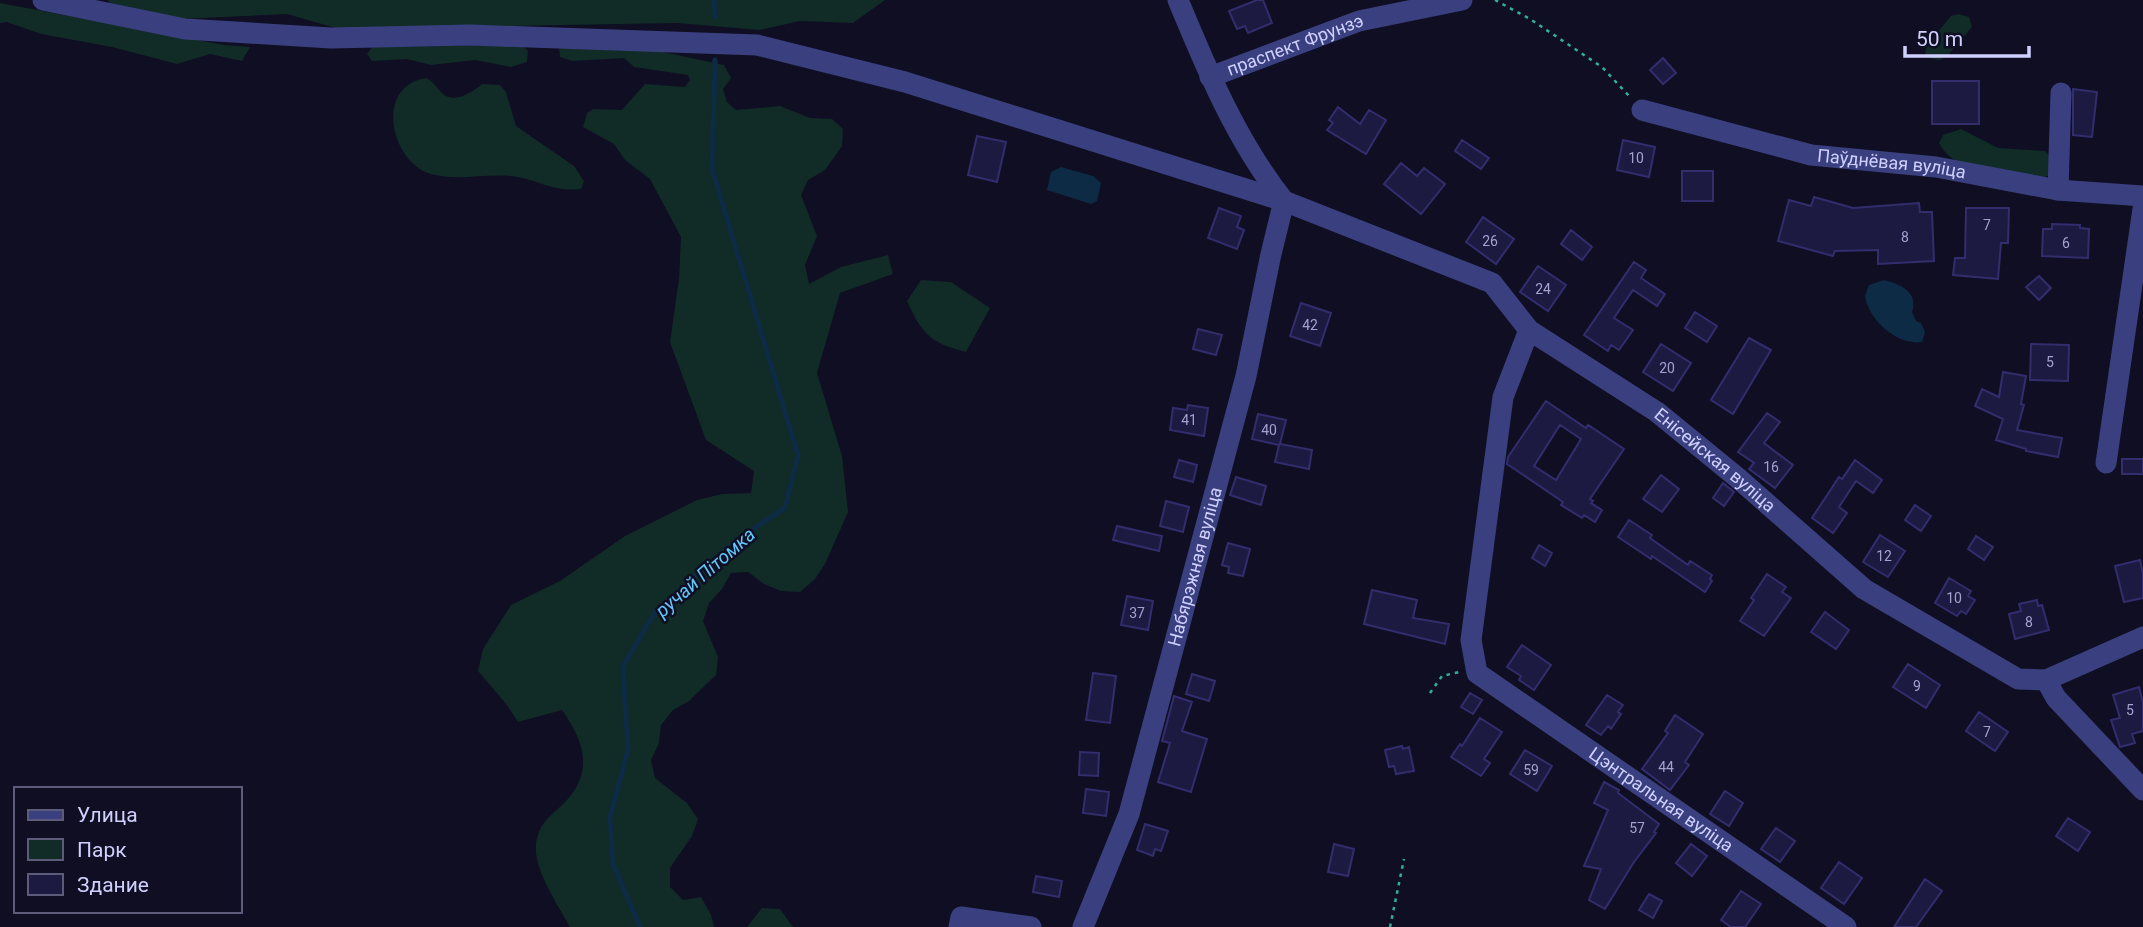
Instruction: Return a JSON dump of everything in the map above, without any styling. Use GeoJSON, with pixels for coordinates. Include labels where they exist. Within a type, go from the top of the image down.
{"type":"FeatureCollection","features":[{"type":"Feature","properties":{"kind":"street","name":"Енісейская вуліца"},"geometry":{"type":"LineString","coordinates":[[43,0],[185,29],[331,38],[470,34],[757,45],[905,82],[1284,201],[1492,283],[1529,330],[1657,412],[1739,479],[1864,589],[2018,679],[2046,680]]}},
{"type":"Feature","properties":{"kind":"street"},"geometry":{"type":"LineString","coordinates":[[1178,0],[1210,78],[1264,175],[1284,201]]}},
{"type":"Feature","properties":{"kind":"street","name":"праспект Фрунзэ"},"geometry":{"type":"LineString","coordinates":[[1210,78],[1359,21],[1462,0]]}},
{"type":"Feature","properties":{"kind":"street"},"geometry":{"type":"LineString","coordinates":[[2058,190],[2061,93]]}},
{"type":"Feature","properties":{"kind":"street","name":"Паўднёвая вуліца"},"geometry":{"type":"LineString","coordinates":[[1642,110],[1811,155],[1936,167],[2058,190],[2143,196]]}},
{"type":"Feature","properties":{"kind":"street","name":"Набярэжная вуліца"},"geometry":{"type":"LineString","coordinates":[[1083,927],[1129,814],[1246,376],[1284,201]]}},
{"type":"Feature","properties":{"kind":"street"},"geometry":{"type":"LineString","coordinates":[[2106,463],[2143,209]]}},
{"type":"Feature","properties":{"kind":"street"},"geometry":{"type":"LineString","coordinates":[[1476,673],[1471,640],[1503,397],[1529,330]]}},
{"type":"Feature","properties":{"kind":"street"},"geometry":{"type":"LineString","coordinates":[[2143,637],[2046,680],[2056,698],[2143,790]]}},
{"type":"Feature","properties":{"kind":"street","name":"Цэнтральная вуліца"},"geometry":{"type":"LineString","coordinates":[[1476,673],[1846,927]]}},
{"type":"Feature","properties":{"kind":"street"},"geometry":{"type":"LineString","coordinates":[[959,927],[961,917],[1031,927]]}},
{"type":"Feature","properties":{"kind":"path"},"geometry":{"type":"LineString","coordinates":[[1495,0],[1530,19],[1602,67],[1642,110]]}},
{"type":"Feature","properties":{"kind":"path"},"geometry":{"type":"LineString","coordinates":[[1430,693],[1442,676],[1456,671],[1476,673]]}},
{"type":"Feature","properties":{"kind":"path"},"geometry":{"type":"LineString","coordinates":[[1390,927],[1404,859]]}},
{"type":"Feature","properties":{"kind":"green space"},"geometry":{"type":"Polygon","coordinates":[[[108,0],[885,0],[853,23],[800,21],[760,30],[677,23],[339,29],[287,14],[181,19],[111,5],[108,0]]]}},
{"type":"Feature","properties":{"kind":"green space"},"geometry":{"type":"Polygon","coordinates":[[[0,3],[224,45],[250,47],[242,61],[210,54],[177,64],[112,47],[41,34],[7,22],[0,23],[0,3]]]}},
{"type":"Feature","properties":{"kind":"green space"},"geometry":{"type":"Polygon","coordinates":[[[1959,14],[1969,17],[1972,27],[1948,55],[1940,60],[1929,58],[1925,53],[1927,45],[1951,16],[1959,14]]]}},
{"type":"Feature","properties":{"kind":"green space"},"geometry":{"type":"Polygon","coordinates":[[[522,45],[528,51],[527,62],[511,67],[475,60],[431,65],[407,59],[372,61],[367,54],[372,47],[522,45]]]}},
{"type":"Feature","properties":{"kind":"green space"},"geometry":{"type":"Polygon","coordinates":[[[568,45],[658,51],[724,65],[731,78],[723,89],[727,102],[736,110],[780,106],[810,118],[832,119],[843,129],[842,146],[825,170],[808,180],[801,195],[817,236],[805,265],[809,284],[841,267],[888,255],[893,274],[840,293],[817,373],[842,456],[848,512],[825,564],[815,579],[800,592],[781,591],[764,584],[748,572],[731,573],[722,589],[709,603],[703,621],[718,657],[716,675],[689,701],[673,710],[661,725],[659,743],[651,760],[655,778],[687,803],[698,819],[692,836],[670,868],[670,887],[683,900],[701,897],[714,927],[570,927],[542,875],[536,844],[543,824],[575,790],[580,778],[583,756],[576,733],[562,710],[518,722],[478,671],[483,649],[511,605],[560,581],[625,536],[697,500],[722,494],[751,493],[754,471],[706,440],[670,342],[679,279],[681,237],[650,179],[625,160],[614,144],[583,127],[587,113],[593,109],[622,110],[645,84],[685,87],[690,80],[688,75],[634,67],[624,58],[572,61],[560,57],[559,49],[568,45]]]}},
{"type":"Feature","properties":{"kind":"green space"},"geometry":{"type":"Polygon","coordinates":[[[426,78],[442,93],[452,98],[463,96],[482,84],[500,85],[506,92],[516,126],[574,166],[584,181],[581,189],[556,188],[518,177],[442,176],[417,167],[398,140],[394,109],[399,95],[410,84],[426,78]]]}},
{"type":"Feature","properties":{"kind":"green space"},"geometry":{"type":"Polygon","coordinates":[[[1961,129],[1998,148],[2045,151],[2053,161],[2052,173],[2037,182],[1968,167],[1946,153],[1939,143],[1943,135],[1961,129]]]}},
{"type":"Feature","properties":{"kind":"green space"},"geometry":{"type":"Polygon","coordinates":[[[921,280],[951,282],[990,308],[966,352],[935,341],[917,322],[907,301],[921,280]]]}},
{"type":"Feature","properties":{"kind":"green space"},"geometry":{"type":"Polygon","coordinates":[[[762,908],[780,909],[793,927],[747,927],[762,908]]]}},
{"type":"Feature","properties":{"kind":"water"},"geometry":{"type":"Polygon","coordinates":[[[1061,167],[1093,176],[1101,183],[1097,201],[1091,204],[1047,190],[1051,172],[1061,167]]]}},
{"type":"Feature","properties":{"kind":"water"},"geometry":{"type":"Polygon","coordinates":[[[1884,280],[1901,286],[1910,294],[1913,299],[1912,312],[1925,332],[1922,342],[1903,340],[1885,329],[1867,305],[1865,296],[1869,285],[1884,280]]]}},
{"type":"Feature","properties":{"kind":"building"},"geometry":{"type":"Polygon","coordinates":[[[1263,0],[1272,23],[1248,33],[1245,26],[1237,29],[1229,11],[1263,0]]]}},
{"type":"Feature","properties":{"kind":"building"},"geometry":{"type":"Polygon","coordinates":[[[1663,58],[1676,73],[1663,84],[1650,70],[1663,58]]]}},
{"type":"Feature","properties":{"kind":"building"},"geometry":{"type":"Polygon","coordinates":[[[1932,81],[1979,81],[1979,124],[1932,124],[1932,81]]]}},
{"type":"Feature","properties":{"kind":"building"},"geometry":{"type":"Polygon","coordinates":[[[2073,89],[2097,92],[2092,137],[2073,135],[2073,89]]]}},
{"type":"Feature","properties":{"kind":"building"},"geometry":{"type":"Polygon","coordinates":[[[1338,107],[1360,124],[1369,110],[1386,120],[1366,154],[1327,130],[1333,123],[1329,120],[1338,107]]]}},
{"type":"Feature","properties":{"kind":"building"},"geometry":{"type":"Polygon","coordinates":[[[977,136],[1006,142],[997,182],[968,175],[977,136]]]}},
{"type":"Feature","properties":{"kind":"building"},"geometry":{"type":"Polygon","coordinates":[[[1462,140],[1489,158],[1481,169],[1455,151],[1462,140]]]}},
{"type":"Feature","properties":{"kind":"building"},"geometry":{"type":"Polygon","coordinates":[[[1623,140],[1655,147],[1649,177],[1617,170],[1623,140]]]}},
{"type":"Feature","properties":{"kind":"building"},"geometry":{"type":"Polygon","coordinates":[[[1401,163],[1417,176],[1424,168],[1445,184],[1421,214],[1384,184],[1401,163]]]}},
{"type":"Feature","properties":{"kind":"building"},"geometry":{"type":"Polygon","coordinates":[[[1682,171],[1713,171],[1713,201],[1682,201],[1682,171]]]}},
{"type":"Feature","properties":{"kind":"building"},"geometry":{"type":"Polygon","coordinates":[[[1814,197],[1853,208],[1919,203],[1920,212],[1932,212],[1934,261],[1878,264],[1878,250],[1835,251],[1833,256],[1778,241],[1789,200],[1811,206],[1814,197]]]}},
{"type":"Feature","properties":{"kind":"building"},"geometry":{"type":"Polygon","coordinates":[[[1219,208],[1241,216],[1237,227],[1244,230],[1237,249],[1208,238],[1219,208]]]}},
{"type":"Feature","properties":{"kind":"building"},"geometry":{"type":"Polygon","coordinates":[[[1966,208],[2009,208],[2008,243],[2001,243],[1998,279],[1953,275],[1955,258],[1965,258],[1966,208]]]}},
{"type":"Feature","properties":{"kind":"building"},"geometry":{"type":"Polygon","coordinates":[[[1483,217],[1514,239],[1496,264],[1466,242],[1483,217]]]}},
{"type":"Feature","properties":{"kind":"building"},"geometry":{"type":"Polygon","coordinates":[[[2052,224],[2080,225],[2080,228],[2089,229],[2088,258],[2042,256],[2043,229],[2052,229],[2052,224]]]}},
{"type":"Feature","properties":{"kind":"building"},"geometry":{"type":"Polygon","coordinates":[[[1571,230],[1592,247],[1582,260],[1561,244],[1571,230]]]}},
{"type":"Feature","properties":{"kind":"building"},"geometry":{"type":"Polygon","coordinates":[[[1634,262],[1646,270],[1641,278],[1665,294],[1657,306],[1633,290],[1614,318],[1633,330],[1619,350],[1611,345],[1608,351],[1584,335],[1634,262]]]}},
{"type":"Feature","properties":{"kind":"building"},"geometry":{"type":"Polygon","coordinates":[[[1538,266],[1566,285],[1548,311],[1520,292],[1538,266]]]}},
{"type":"Feature","properties":{"kind":"building"},"geometry":{"type":"Polygon","coordinates":[[[2039,276],[2051,288],[2039,300],[2026,287],[2039,276]]]}},
{"type":"Feature","properties":{"kind":"building"},"geometry":{"type":"Polygon","coordinates":[[[1301,303],[1331,313],[1320,346],[1290,336],[1301,303]]]}},
{"type":"Feature","properties":{"kind":"building"},"geometry":{"type":"Polygon","coordinates":[[[1695,312],[1717,326],[1707,342],[1685,328],[1695,312]]]}},
{"type":"Feature","properties":{"kind":"building"},"geometry":{"type":"Polygon","coordinates":[[[1198,329],[1222,335],[1216,355],[1193,349],[1198,329]]]}},
{"type":"Feature","properties":{"kind":"building"},"geometry":{"type":"Polygon","coordinates":[[[1749,338],[1771,350],[1733,414],[1711,400],[1749,338]]]}},
{"type":"Feature","properties":{"kind":"building"},"geometry":{"type":"Polygon","coordinates":[[[1661,344],[1691,363],[1673,391],[1643,372],[1661,344]]]}},
{"type":"Feature","properties":{"kind":"building"},"geometry":{"type":"Polygon","coordinates":[[[2031,344],[2069,345],[2068,381],[2030,380],[2031,344]]]}},
{"type":"Feature","properties":{"kind":"building"},"geometry":{"type":"Polygon","coordinates":[[[2003,372],[2026,376],[2021,404],[2024,405],[2017,430],[2062,438],[2058,457],[2026,451],[1996,440],[2003,419],[1975,406],[1982,389],[1999,397],[2003,372]]]}},
{"type":"Feature","properties":{"kind":"building"},"geometry":{"type":"Polygon","coordinates":[[[1546,401],[1624,449],[1590,499],[1593,501],[1591,503],[1602,510],[1595,522],[1584,515],[1582,518],[1561,505],[1563,502],[1507,464],[1508,457],[1546,401]],[[1560,425],[1534,466],[1556,480],[1581,439],[1560,425]]]}},
{"type":"Feature","properties":{"kind":"building"},"geometry":{"type":"Polygon","coordinates":[[[1188,405],[1208,408],[1204,436],[1170,430],[1173,408],[1187,410],[1188,405]]]}},
{"type":"Feature","properties":{"kind":"building"},"geometry":{"type":"Polygon","coordinates":[[[1767,413],[1780,422],[1764,443],[1793,465],[1775,488],[1749,469],[1754,463],[1738,452],[1767,413]]]}},
{"type":"Feature","properties":{"kind":"building"},"geometry":{"type":"Polygon","coordinates":[[[1258,414],[1286,420],[1280,444],[1312,450],[1309,469],[1275,462],[1279,445],[1252,439],[1258,414]]]}},
{"type":"Feature","properties":{"kind":"building"},"geometry":{"type":"Polygon","coordinates":[[[2122,459],[2143,459],[2143,474],[2122,474],[2122,459]]]}},
{"type":"Feature","properties":{"kind":"building"},"geometry":{"type":"Polygon","coordinates":[[[1179,460],[1197,465],[1193,482],[1174,477],[1179,460]]]}},
{"type":"Feature","properties":{"kind":"building"},"geometry":{"type":"Polygon","coordinates":[[[1855,460],[1882,480],[1873,493],[1856,481],[1839,507],[1847,513],[1833,533],[1812,518],[1839,477],[1842,479],[1855,460]]]}},
{"type":"Feature","properties":{"kind":"building"},"geometry":{"type":"Polygon","coordinates":[[[1661,475],[1679,489],[1662,512],[1643,499],[1661,475]]]}},
{"type":"Feature","properties":{"kind":"building"},"geometry":{"type":"Polygon","coordinates":[[[1236,477],[1266,486],[1261,505],[1230,495],[1236,477]]]}},
{"type":"Feature","properties":{"kind":"building"},"geometry":{"type":"Polygon","coordinates":[[[1723,483],[1734,492],[1724,506],[1713,498],[1723,483]]]}},
{"type":"Feature","properties":{"kind":"building"},"geometry":{"type":"Polygon","coordinates":[[[1166,501],[1189,507],[1183,532],[1160,526],[1166,501]]]}},
{"type":"Feature","properties":{"kind":"building"},"geometry":{"type":"Polygon","coordinates":[[[1915,505],[1931,516],[1921,531],[1905,520],[1915,505]]]}},
{"type":"Feature","properties":{"kind":"building"},"geometry":{"type":"Polygon","coordinates":[[[1629,520],[1688,565],[1690,561],[1712,575],[1712,581],[1705,592],[1652,556],[1651,559],[1618,537],[1629,520]]]}},
{"type":"Feature","properties":{"kind":"building"},"geometry":{"type":"Polygon","coordinates":[[[1117,526],[1162,536],[1159,551],[1113,540],[1117,526]]]}},
{"type":"Feature","properties":{"kind":"building"},"geometry":{"type":"Polygon","coordinates":[[[1880,535],[1905,551],[1888,577],[1863,562],[1880,535]]]}},
{"type":"Feature","properties":{"kind":"building"},"geometry":{"type":"Polygon","coordinates":[[[1976,536],[1993,547],[1984,560],[1968,549],[1976,536]]]}},
{"type":"Feature","properties":{"kind":"building"},"geometry":{"type":"Polygon","coordinates":[[[1228,543],[1250,549],[1243,576],[1228,573],[1229,567],[1222,565],[1228,543]]]}},
{"type":"Feature","properties":{"kind":"building"},"geometry":{"type":"Polygon","coordinates":[[[1539,545],[1552,553],[1545,566],[1532,558],[1539,545]]]}},
{"type":"Feature","properties":{"kind":"building"},"geometry":{"type":"Polygon","coordinates":[[[2140,560],[2143,598],[2124,602],[2115,566],[2140,560]]]}},
{"type":"Feature","properties":{"kind":"building"},"geometry":{"type":"Polygon","coordinates":[[[1767,574],[1786,587],[1782,592],[1791,598],[1764,636],[1740,621],[1767,574]]]}},
{"type":"Feature","properties":{"kind":"building"},"geometry":{"type":"Polygon","coordinates":[[[1949,578],[1971,591],[1968,596],[1975,600],[1966,614],[1961,611],[1957,616],[1935,603],[1949,578]]]}},
{"type":"Feature","properties":{"kind":"building"},"geometry":{"type":"Polygon","coordinates":[[[1372,590],[1417,600],[1413,618],[1449,624],[1445,644],[1364,624],[1372,590]]]}},
{"type":"Feature","properties":{"kind":"building"},"geometry":{"type":"Polygon","coordinates":[[[1127,596],[1153,601],[1148,630],[1121,625],[1127,596]]]}},
{"type":"Feature","properties":{"kind":"building"},"geometry":{"type":"Polygon","coordinates":[[[2037,600],[2038,606],[2042,605],[2049,630],[2015,639],[2009,614],[2021,611],[2019,604],[2037,600]]]}},
{"type":"Feature","properties":{"kind":"building"},"geometry":{"type":"Polygon","coordinates":[[[1825,612],[1849,630],[1836,649],[1811,632],[1825,612]]]}},
{"type":"Feature","properties":{"kind":"building"},"geometry":{"type":"Polygon","coordinates":[[[1522,645],[1551,665],[1534,690],[1519,680],[1521,676],[1507,667],[1522,645]]]}},
{"type":"Feature","properties":{"kind":"building"},"geometry":{"type":"Polygon","coordinates":[[[1908,664],[1940,685],[1926,708],[1893,687],[1908,664]]]}},
{"type":"Feature","properties":{"kind":"building"},"geometry":{"type":"Polygon","coordinates":[[[1093,673],[1116,676],[1110,723],[1086,720],[1093,673]]]}},
{"type":"Feature","properties":{"kind":"building"},"geometry":{"type":"Polygon","coordinates":[[[1192,674],[1215,681],[1209,701],[1186,694],[1192,674]]]}},
{"type":"Feature","properties":{"kind":"building"},"geometry":{"type":"Polygon","coordinates":[[[2139,687],[2143,703],[2143,731],[2132,734],[2135,743],[2120,747],[2111,720],[2120,718],[2113,695],[2139,687]]]}},
{"type":"Feature","properties":{"kind":"building"},"geometry":{"type":"Polygon","coordinates":[[[1470,693],[1482,700],[1473,714],[1461,707],[1470,693]]]}},
{"type":"Feature","properties":{"kind":"building"},"geometry":{"type":"Polygon","coordinates":[[[1607,695],[1623,705],[1618,712],[1621,714],[1611,729],[1608,726],[1601,735],[1586,725],[1607,695]]]}},
{"type":"Feature","properties":{"kind":"building"},"geometry":{"type":"Polygon","coordinates":[[[1174,696],[1192,702],[1182,731],[1207,739],[1191,792],[1158,782],[1170,743],[1162,741],[1174,696]]]}},
{"type":"Feature","properties":{"kind":"building"},"geometry":{"type":"Polygon","coordinates":[[[1979,712],[2008,732],[1995,751],[1966,731],[1979,712]]]}},
{"type":"Feature","properties":{"kind":"building"},"geometry":{"type":"Polygon","coordinates":[[[1675,715],[1703,734],[1685,762],[1689,765],[1670,790],[1642,769],[1668,733],[1665,731],[1675,715]]]}},
{"type":"Feature","properties":{"kind":"building"},"geometry":{"type":"Polygon","coordinates":[[[1480,718],[1502,732],[1484,759],[1490,763],[1481,776],[1451,757],[1460,744],[1462,746],[1480,718]]]}},
{"type":"Feature","properties":{"kind":"building"},"geometry":{"type":"Polygon","coordinates":[[[1402,746],[1403,749],[1409,747],[1414,771],[1396,774],[1394,766],[1389,767],[1385,750],[1402,746]]]}},
{"type":"Feature","properties":{"kind":"building"},"geometry":{"type":"Polygon","coordinates":[[[1525,750],[1552,766],[1537,791],[1510,774],[1525,750]]]}},
{"type":"Feature","properties":{"kind":"building"},"geometry":{"type":"Polygon","coordinates":[[[1080,752],[1099,753],[1098,776],[1079,775],[1080,752]]]}},
{"type":"Feature","properties":{"kind":"building"},"geometry":{"type":"Polygon","coordinates":[[[1604,782],[1619,790],[1618,793],[1659,824],[1654,832],[1656,833],[1634,862],[1605,909],[1589,900],[1601,869],[1584,866],[1608,810],[1594,803],[1604,782]]]}},
{"type":"Feature","properties":{"kind":"building"},"geometry":{"type":"Polygon","coordinates":[[[1086,789],[1109,792],[1106,816],[1083,813],[1086,789]]]}},
{"type":"Feature","properties":{"kind":"building"},"geometry":{"type":"Polygon","coordinates":[[[1725,791],[1743,803],[1729,826],[1710,814],[1725,791]]]}},
{"type":"Feature","properties":{"kind":"building"},"geometry":{"type":"Polygon","coordinates":[[[2068,818],[2090,832],[2078,851],[2056,836],[2068,818]]]}},
{"type":"Feature","properties":{"kind":"building"},"geometry":{"type":"Polygon","coordinates":[[[1145,824],[1168,831],[1161,851],[1155,849],[1153,856],[1137,850],[1145,824]]]}},
{"type":"Feature","properties":{"kind":"building"},"geometry":{"type":"Polygon","coordinates":[[[1776,828],[1795,841],[1780,862],[1761,849],[1776,828]]]}},
{"type":"Feature","properties":{"kind":"building"},"geometry":{"type":"Polygon","coordinates":[[[1334,844],[1354,849],[1348,876],[1328,872],[1334,844]]]}},
{"type":"Feature","properties":{"kind":"building"},"geometry":{"type":"Polygon","coordinates":[[[1691,844],[1707,856],[1692,876],[1676,863],[1691,844]]]}},
{"type":"Feature","properties":{"kind":"building"},"geometry":{"type":"Polygon","coordinates":[[[1839,862],[1862,878],[1844,904],[1821,888],[1839,862]]]}},
{"type":"Feature","properties":{"kind":"building"},"geometry":{"type":"Polygon","coordinates":[[[1036,876],[1062,881],[1059,897],[1033,892],[1036,876]]]}},
{"type":"Feature","properties":{"kind":"building"},"geometry":{"type":"Polygon","coordinates":[[[1925,879],[1942,891],[1916,927],[1894,927],[1925,879]]]}},
{"type":"Feature","properties":{"kind":"building"},"geometry":{"type":"Polygon","coordinates":[[[1741,891],[1761,904],[1745,927],[1731,927],[1721,920],[1741,891]]]}},
{"type":"Feature","properties":{"kind":"building"},"geometry":{"type":"Polygon","coordinates":[[[1649,894],[1662,901],[1653,918],[1639,910],[1649,894]]]}},
{"type":"Feature","properties":{"kind":"waterway","name":"ручай Пітомка"},"geometry":{"type":"LineString","coordinates":[[714,0],[715,17]]}},
{"type":"Feature","properties":{"kind":"waterway","name":"ручай Пітомка"},"geometry":{"type":"LineString","coordinates":[[640,927],[613,864],[610,817],[628,750],[623,666],[655,612],[737,540],[785,508],[798,455],[712,169],[715,60]]}}]}
